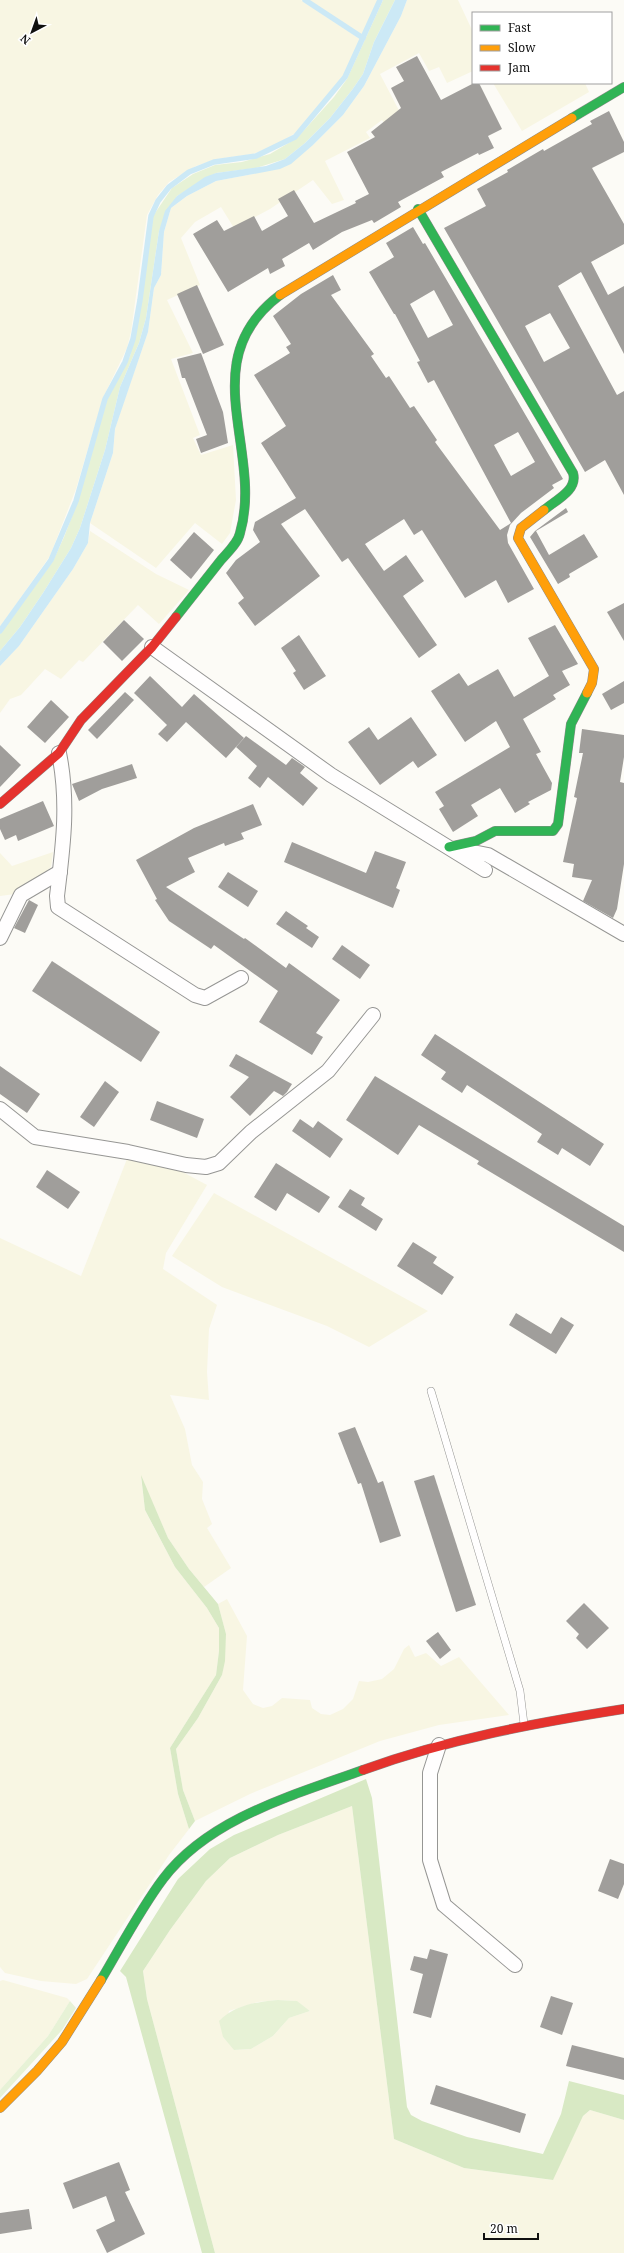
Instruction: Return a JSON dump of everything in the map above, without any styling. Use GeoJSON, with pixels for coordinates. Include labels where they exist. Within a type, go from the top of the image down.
{"type":"FeatureCollection","features":[{"type":"Feature","properties":{"kind":"street"},"geometry":{"type":"LineString","coordinates":[[0,804],[59,753],[81,720],[152,647],[239,538],[244,517],[237,353],[248,327],[262,310],[277,297],[418,209],[624,87]]}},
{"type":"Feature","properties":{"kind":"street"},"geometry":{"type":"LineString","coordinates":[[418,209],[573,473],[574,480],[571,490],[528,522],[522,528],[518,538],[594,669],[592,683],[570,724],[558,824],[552,831],[495,831],[476,841],[449,847]]}},
{"type":"Feature","properties":{"kind":"street"},"geometry":{"type":"LineString","coordinates":[[152,647],[331,774],[485,870]]}},
{"type":"Feature","properties":{"kind":"street"},"geometry":{"type":"LineString","coordinates":[[59,753],[65,780],[66,819],[57,896],[58,907],[195,995],[205,998],[241,978]]}},
{"type":"Feature","properties":{"kind":"street"},"geometry":{"type":"LineString","coordinates":[[449,847],[488,855],[624,934]]}},
{"type":"Feature","properties":{"kind":"street"},"geometry":{"type":"LineString","coordinates":[[0,938],[21,895],[60,872]]}},
{"type":"Feature","properties":{"kind":"street"},"geometry":{"type":"LineString","coordinates":[[0,1110],[35,1137],[128,1152],[186,1165],[206,1167],[219,1163],[251,1132],[328,1071],[373,1015]]}},
{"type":"Feature","properties":{"kind":"street"},"geometry":{"type":"LineString","coordinates":[[0,2108],[37,2071],[62,2042],[163,1879],[183,1857],[209,1836],[277,1801],[370,1767],[439,1745],[524,1725],[624,1709]]}},
{"type":"Feature","properties":{"kind":"street"},"geometry":{"type":"LineString","coordinates":[[439,1745],[430,1773],[430,1860],[444,1905],[514,1965]]}},
{"type":"Feature","properties":{"kind":"lane"},"geometry":{"type":"LineString","coordinates":[[431,1391],[520,1691],[524,1725]]}},
{"type":"Feature","properties":{"kind":"shaded area"},"geometry":{"type":"Polygon","coordinates":[[[0,0],[301,0],[360,39],[343,76],[297,132],[276,145],[253,154],[217,159],[196,166],[169,182],[158,195],[147,215],[131,332],[127,348],[103,398],[76,489],[50,556],[0,627],[0,0]]]}},
{"type":"Feature","properties":{"kind":"shaded area"},"geometry":{"type":"Polygon","coordinates":[[[309,0],[378,0],[362,35],[309,0]]]}},
{"type":"Feature","properties":{"kind":"shaded area"},"geometry":{"type":"Polygon","coordinates":[[[407,0],[458,0],[472,30],[472,71],[447,83],[439,67],[429,71],[419,53],[380,74],[405,122],[390,130],[382,120],[366,132],[370,138],[325,161],[344,200],[332,204],[313,180],[270,209],[234,228],[221,207],[195,222],[181,238],[200,285],[167,300],[193,353],[171,359],[200,435],[193,438],[201,455],[233,445],[236,500],[230,533],[222,544],[195,523],[156,568],[90,523],[113,453],[115,429],[148,332],[154,288],[161,275],[164,232],[171,208],[187,196],[216,181],[253,174],[313,145],[343,115],[364,86],[401,16],[407,0]]]}},
{"type":"Feature","properties":{"kind":"shaded area"},"geometry":{"type":"Polygon","coordinates":[[[494,84],[585,84],[589,92],[522,131],[494,84]]]}},
{"type":"Feature","properties":{"kind":"shaded area"},"geometry":{"type":"Polygon","coordinates":[[[90,531],[156,574],[189,590],[159,624],[138,605],[83,662],[79,660],[61,679],[45,669],[21,695],[10,699],[0,713],[0,666],[19,646],[73,569],[88,543],[90,531]]]}},
{"type":"Feature","properties":{"kind":"shaded area"},"geometry":{"type":"Polygon","coordinates":[[[53,852],[51,867],[39,878],[15,894],[0,896],[0,853],[12,866],[53,852]]]}},
{"type":"Feature","properties":{"kind":"shaded area"},"geometry":{"type":"Polygon","coordinates":[[[127,1159],[177,1169],[207,1185],[166,1253],[163,1269],[217,1305],[209,1329],[207,1372],[209,1400],[170,1395],[185,1429],[192,1465],[203,1482],[202,1499],[212,1524],[207,1528],[231,1568],[204,1587],[189,1569],[168,1538],[141,1477],[145,1510],[150,1520],[175,1567],[207,1608],[219,1628],[219,1651],[216,1675],[170,1748],[178,1794],[189,1829],[169,1855],[87,1979],[76,1984],[41,1981],[5,1973],[0,1967],[0,1238],[81,1276],[127,1159]]]}},
{"type":"Feature","properties":{"kind":"shaded area"},"geometry":{"type":"Polygon","coordinates":[[[214,1193],[428,1311],[369,1347],[327,1326],[222,1287],[172,1256],[214,1193]]]}},
{"type":"Feature","properties":{"kind":"shaded area"},"geometry":{"type":"Polygon","coordinates":[[[227,1599],[247,1636],[243,1690],[253,1704],[263,1708],[272,1706],[282,1698],[310,1700],[312,1708],[321,1714],[330,1715],[343,1709],[353,1699],[359,1681],[368,1682],[382,1679],[394,1669],[404,1649],[409,1645],[415,1657],[426,1653],[441,1666],[459,1657],[509,1715],[439,1725],[380,1741],[250,1794],[195,1821],[183,1790],[176,1749],[198,1718],[222,1675],[226,1634],[218,1604],[227,1599]]]}},
{"type":"Feature","properties":{"kind":"shaded area"},"geometry":{"type":"Polygon","coordinates":[[[352,1806],[394,2139],[464,2168],[552,2180],[583,2116],[590,2110],[624,2120],[624,2253],[215,2253],[147,1999],[143,1971],[170,1930],[206,1881],[230,1858],[278,1835],[352,1806]],[[278,2000],[258,2002],[229,2011],[223,2037],[235,2050],[251,2049],[273,2036],[289,2018],[310,2011],[296,2001],[278,2000]]]}},
{"type":"Feature","properties":{"kind":"shaded area"},"geometry":{"type":"Polygon","coordinates":[[[3,1980],[67,1998],[70,2001],[48,2036],[0,2090],[0,1981],[3,1980]]]}},
{"type":"Feature","properties":{"kind":"green space"},"geometry":{"type":"Polygon","coordinates":[[[383,0],[395,0],[374,42],[363,74],[330,118],[305,143],[285,159],[256,168],[216,173],[177,196],[159,231],[146,318],[139,343],[120,387],[105,450],[80,528],[71,548],[43,593],[20,627],[0,651],[0,634],[53,561],[64,537],[78,501],[107,400],[130,356],[141,307],[153,216],[172,188],[193,174],[215,165],[242,162],[270,154],[297,138],[334,97],[347,79],[383,0]]]}},
{"type":"Feature","properties":{"kind":"green space"},"geometry":{"type":"Polygon","coordinates":[[[141,1475],[168,1538],[189,1569],[218,1604],[226,1634],[225,1661],[222,1675],[198,1718],[176,1749],[183,1790],[195,1821],[189,1829],[178,1794],[170,1748],[216,1675],[219,1651],[219,1628],[207,1608],[175,1567],[145,1510],[141,1475]]]}},
{"type":"Feature","properties":{"kind":"green space"},"geometry":{"type":"Polygon","coordinates":[[[366,1779],[372,1798],[407,2107],[411,2115],[422,2121],[467,2137],[543,2154],[561,2114],[569,2081],[624,2095],[624,2120],[590,2110],[583,2116],[553,2180],[464,2168],[394,2139],[352,1806],[278,1835],[230,1858],[206,1881],[170,1930],[143,1971],[147,1999],[215,2253],[202,2253],[126,1977],[120,1971],[178,1879],[210,1849],[234,1835],[366,1779]]]}},
{"type":"Feature","properties":{"kind":"green space"},"geometry":{"type":"Polygon","coordinates":[[[278,2000],[297,2001],[310,2011],[289,2018],[273,2036],[251,2049],[234,2050],[223,2037],[219,2021],[232,2011],[246,2005],[278,2000]]]}},
{"type":"Feature","properties":{"kind":"green space"},"geometry":{"type":"Polygon","coordinates":[[[70,2001],[76,2008],[62,2030],[0,2098],[0,2090],[48,2036],[70,2001]]]}},
{"type":"Feature","properties":{"kind":"water"},"geometry":{"type":"Polygon","coordinates":[[[395,0],[407,0],[401,16],[364,86],[343,115],[313,145],[291,164],[280,169],[216,181],[187,196],[171,208],[164,232],[161,275],[154,288],[148,332],[115,429],[113,453],[90,523],[88,543],[73,569],[19,646],[0,666],[0,651],[20,627],[43,593],[71,548],[80,528],[105,450],[120,387],[139,343],[146,318],[159,231],[165,211],[177,196],[205,177],[216,173],[266,166],[285,159],[305,143],[330,118],[363,74],[374,42],[395,0]]]}},
{"type":"Feature","properties":{"kind":"building"},"geometry":{"type":"Polygon","coordinates":[[[417,56],[441,100],[472,84],[480,84],[502,129],[488,136],[494,148],[479,155],[478,153],[441,172],[444,177],[398,202],[401,207],[374,223],[372,220],[342,232],[313,250],[309,243],[282,259],[285,266],[270,274],[268,268],[228,292],[193,234],[217,220],[224,231],[254,216],[262,231],[288,216],[278,199],[294,190],[314,223],[356,203],[355,201],[369,194],[347,152],[375,137],[371,132],[401,108],[391,88],[404,81],[396,67],[417,56]]]}},
{"type":"Feature","properties":{"kind":"building"},"geometry":{"type":"Polygon","coordinates":[[[609,111],[624,142],[624,152],[592,168],[624,224],[624,244],[591,262],[608,295],[624,286],[624,354],[581,272],[558,286],[617,395],[624,391],[624,495],[605,460],[585,472],[444,228],[486,206],[477,189],[508,172],[507,170],[543,149],[544,151],[592,124],[590,121],[609,111]],[[550,313],[525,326],[544,362],[570,348],[550,313]]]}},
{"type":"Feature","properties":{"kind":"building"},"geometry":{"type":"Polygon","coordinates":[[[413,227],[423,244],[425,243],[563,479],[552,485],[554,488],[521,513],[510,525],[507,535],[508,543],[534,589],[508,603],[496,580],[465,598],[422,530],[414,535],[404,519],[365,544],[384,571],[406,555],[424,581],[403,596],[437,645],[419,658],[348,558],[342,562],[305,509],[281,524],[320,576],[255,626],[238,603],[244,598],[226,573],[236,560],[260,542],[253,530],[255,522],[296,498],[261,443],[286,426],[254,375],[290,353],[286,347],[291,344],[273,316],[301,294],[333,275],[341,290],[331,295],[374,354],[371,356],[386,378],[389,376],[410,408],[414,406],[437,440],[435,442],[500,530],[511,523],[434,380],[428,383],[417,362],[420,361],[395,314],[369,272],[394,257],[386,243],[413,227]],[[434,290],[410,304],[428,338],[453,325],[434,290]],[[518,432],[494,445],[511,476],[535,462],[518,432]]]}},
{"type":"Feature","properties":{"kind":"building"},"geometry":{"type":"Polygon","coordinates":[[[197,285],[224,345],[203,354],[177,294],[197,285]]]}},
{"type":"Feature","properties":{"kind":"building"},"geometry":{"type":"Polygon","coordinates":[[[201,353],[223,412],[228,443],[201,453],[196,439],[207,435],[185,378],[182,378],[177,359],[201,353]]]}},
{"type":"Feature","properties":{"kind":"building"},"geometry":{"type":"Polygon","coordinates":[[[566,508],[568,512],[536,531],[549,555],[584,534],[598,557],[569,574],[570,577],[558,584],[530,537],[535,531],[566,508]]]}},
{"type":"Feature","properties":{"kind":"building"},"geometry":{"type":"Polygon","coordinates":[[[194,532],[214,550],[191,579],[170,560],[194,532]]]}},
{"type":"Feature","properties":{"kind":"building"},"geometry":{"type":"Polygon","coordinates":[[[624,603],[624,641],[607,612],[624,603]]]}},
{"type":"Feature","properties":{"kind":"building"},"geometry":{"type":"Polygon","coordinates":[[[124,620],[144,639],[122,661],[103,642],[124,620]]]}},
{"type":"Feature","properties":{"kind":"building"},"geometry":{"type":"Polygon","coordinates":[[[555,625],[578,664],[562,671],[570,685],[553,695],[556,699],[523,719],[541,752],[536,754],[552,783],[551,790],[528,802],[530,804],[515,813],[500,788],[471,805],[478,816],[453,832],[439,809],[444,806],[435,792],[510,747],[496,721],[465,742],[431,691],[459,673],[468,686],[498,669],[514,697],[549,676],[528,638],[555,625]]]}},
{"type":"Feature","properties":{"kind":"building"},"geometry":{"type":"Polygon","coordinates":[[[299,635],[326,676],[304,690],[293,673],[296,671],[281,648],[299,635]]]}},
{"type":"Feature","properties":{"kind":"building"},"geometry":{"type":"Polygon","coordinates":[[[150,676],[182,707],[194,694],[244,738],[226,758],[186,722],[167,742],[158,734],[167,725],[134,693],[150,676]]]}},
{"type":"Feature","properties":{"kind":"building"},"geometry":{"type":"Polygon","coordinates":[[[624,681],[624,703],[611,710],[602,694],[624,681]]]}},
{"type":"Feature","properties":{"kind":"building"},"geometry":{"type":"Polygon","coordinates":[[[125,692],[134,700],[97,739],[88,730],[125,692]]]}},
{"type":"Feature","properties":{"kind":"building"},"geometry":{"type":"Polygon","coordinates":[[[51,700],[69,717],[45,743],[27,727],[51,700]]]}},
{"type":"Feature","properties":{"kind":"building"},"geometry":{"type":"Polygon","coordinates":[[[411,717],[437,755],[418,768],[413,761],[380,785],[348,742],[369,727],[378,740],[411,717]]]}},
{"type":"Feature","properties":{"kind":"building"},"geometry":{"type":"Polygon","coordinates":[[[582,729],[624,735],[624,757],[620,782],[624,783],[624,864],[617,909],[613,918],[583,901],[592,880],[572,877],[574,864],[563,862],[577,798],[574,797],[583,753],[579,753],[582,729]]]}},
{"type":"Feature","properties":{"kind":"building"},"geometry":{"type":"Polygon","coordinates":[[[246,736],[286,765],[292,758],[305,767],[300,773],[318,788],[303,806],[268,777],[260,788],[248,778],[257,766],[236,747],[246,736]]]}},
{"type":"Feature","properties":{"kind":"building"},"geometry":{"type":"Polygon","coordinates":[[[0,745],[21,765],[0,787],[0,745]]]}},
{"type":"Feature","properties":{"kind":"building"},"geometry":{"type":"Polygon","coordinates":[[[132,764],[137,778],[102,789],[79,801],[72,784],[132,764]]]}},
{"type":"Feature","properties":{"kind":"building"},"geometry":{"type":"Polygon","coordinates":[[[43,801],[54,826],[18,841],[16,835],[5,840],[0,829],[0,819],[43,801]]]}},
{"type":"Feature","properties":{"kind":"building"},"geometry":{"type":"Polygon","coordinates":[[[253,804],[262,825],[241,833],[244,839],[225,846],[224,843],[188,858],[195,872],[166,887],[244,939],[245,938],[286,968],[289,963],[340,1000],[316,1033],[323,1037],[312,1055],[259,1022],[278,991],[214,945],[211,949],[169,921],[155,900],[157,899],[136,860],[194,828],[253,804]]]}},
{"type":"Feature","properties":{"kind":"building"},"geometry":{"type":"Polygon","coordinates":[[[292,842],[366,873],[375,851],[406,862],[396,888],[400,890],[393,908],[284,862],[292,842]]]}},
{"type":"Feature","properties":{"kind":"building"},"geometry":{"type":"Polygon","coordinates":[[[228,872],[258,891],[248,907],[218,887],[228,872]]]}},
{"type":"Feature","properties":{"kind":"building"},"geometry":{"type":"Polygon","coordinates":[[[29,900],[38,905],[25,933],[14,928],[29,900]]]}},
{"type":"Feature","properties":{"kind":"building"},"geometry":{"type":"Polygon","coordinates":[[[286,911],[308,926],[306,928],[319,937],[312,948],[276,924],[286,911]]]}},
{"type":"Feature","properties":{"kind":"building"},"geometry":{"type":"Polygon","coordinates":[[[342,945],[370,965],[360,979],[332,959],[342,945]]]}},
{"type":"Feature","properties":{"kind":"building"},"geometry":{"type":"Polygon","coordinates":[[[52,961],[160,1032],[141,1062],[32,991],[52,961]]]}},
{"type":"Feature","properties":{"kind":"building"},"geometry":{"type":"Polygon","coordinates":[[[435,1034],[604,1144],[590,1166],[562,1148],[558,1155],[537,1142],[542,1134],[467,1085],[462,1093],[441,1079],[446,1072],[421,1055],[435,1034]]]}},
{"type":"Feature","properties":{"kind":"building"},"geometry":{"type":"Polygon","coordinates":[[[236,1054],[292,1084],[287,1092],[283,1096],[274,1091],[250,1116],[230,1097],[249,1077],[229,1066],[236,1054]]]}},
{"type":"Feature","properties":{"kind":"building"},"geometry":{"type":"Polygon","coordinates":[[[0,1066],[40,1094],[27,1113],[0,1094],[0,1066]]]}},
{"type":"Feature","properties":{"kind":"building"},"geometry":{"type":"Polygon","coordinates":[[[375,1076],[624,1226],[624,1252],[477,1164],[479,1161],[419,1125],[398,1155],[346,1120],[375,1076]]]}},
{"type":"Feature","properties":{"kind":"building"},"geometry":{"type":"Polygon","coordinates":[[[105,1081],[119,1092],[94,1127],[80,1117],[105,1081]]]}},
{"type":"Feature","properties":{"kind":"building"},"geometry":{"type":"Polygon","coordinates":[[[157,1101],[204,1119],[197,1138],[150,1120],[157,1101]]]}},
{"type":"Feature","properties":{"kind":"building"},"geometry":{"type":"Polygon","coordinates":[[[300,1119],[313,1128],[318,1121],[343,1139],[330,1158],[292,1131],[300,1119]]]}},
{"type":"Feature","properties":{"kind":"building"},"geometry":{"type":"Polygon","coordinates":[[[276,1163],[330,1197],[319,1213],[287,1193],[276,1211],[254,1197],[276,1163]]]}},
{"type":"Feature","properties":{"kind":"building"},"geometry":{"type":"Polygon","coordinates":[[[47,1170],[80,1192],[68,1209],[36,1187],[47,1170]]]}},
{"type":"Feature","properties":{"kind":"building"},"geometry":{"type":"Polygon","coordinates":[[[350,1189],[365,1198],[361,1205],[383,1219],[376,1231],[338,1207],[350,1189]]]}},
{"type":"Feature","properties":{"kind":"building"},"geometry":{"type":"Polygon","coordinates":[[[413,1242],[437,1257],[433,1263],[454,1277],[442,1295],[397,1266],[413,1242]]]}},
{"type":"Feature","properties":{"kind":"building"},"geometry":{"type":"Polygon","coordinates":[[[516,1313],[551,1334],[561,1317],[574,1325],[556,1354],[509,1325],[516,1313]]]}},
{"type":"Feature","properties":{"kind":"building"},"geometry":{"type":"Polygon","coordinates":[[[355,1427],[378,1483],[383,1481],[401,1536],[380,1543],[361,1483],[358,1484],[338,1433],[355,1427]]]}},
{"type":"Feature","properties":{"kind":"building"},"geometry":{"type":"Polygon","coordinates":[[[434,1475],[476,1605],[456,1612],[414,1481],[434,1475]]]}},
{"type":"Feature","properties":{"kind":"building"},"geometry":{"type":"Polygon","coordinates":[[[584,1603],[609,1628],[587,1649],[576,1638],[579,1634],[566,1621],[584,1603]]]}},
{"type":"Feature","properties":{"kind":"building"},"geometry":{"type":"Polygon","coordinates":[[[438,1632],[451,1650],[440,1659],[426,1641],[438,1632]]]}},
{"type":"Feature","properties":{"kind":"building"},"geometry":{"type":"Polygon","coordinates":[[[610,1859],[624,1864],[624,1884],[618,1899],[598,1891],[610,1859]]]}},
{"type":"Feature","properties":{"kind":"building"},"geometry":{"type":"Polygon","coordinates":[[[430,1949],[448,1954],[431,2018],[413,2013],[423,1974],[410,1970],[414,1956],[427,1959],[430,1949]]]}},
{"type":"Feature","properties":{"kind":"building"},"geometry":{"type":"Polygon","coordinates":[[[551,1996],[573,2003],[562,2035],[540,2027],[551,1996]]]}},
{"type":"Feature","properties":{"kind":"building"},"geometry":{"type":"Polygon","coordinates":[[[572,2045],[624,2058],[624,2080],[566,2066],[572,2045]]]}},
{"type":"Feature","properties":{"kind":"building"},"geometry":{"type":"Polygon","coordinates":[[[436,2085],[526,2114],[520,2133],[430,2104],[436,2085]]]}},
{"type":"Feature","properties":{"kind":"building"},"geometry":{"type":"Polygon","coordinates":[[[119,2162],[130,2190],[125,2192],[145,2234],[107,2253],[96,2230],[115,2221],[106,2196],[73,2209],[63,2183],[119,2162]]]}},
{"type":"Feature","properties":{"kind":"building"},"geometry":{"type":"Polygon","coordinates":[[[29,2209],[32,2229],[0,2234],[0,2213],[29,2209]]]}},
{"type":"Feature","properties":{"kind":"waterway"},"geometry":{"type":"LineString","coordinates":[[305,0],[363,38]]}},
{"type":"Feature","properties":{"kind":"waterway"},"geometry":{"type":"LineString","coordinates":[[0,631],[51,560],[76,501],[105,399],[125,362],[133,339],[140,300],[151,216],[158,201],[169,187],[189,172],[214,162],[256,156],[295,137],[345,77],[380,0]]}},
{"type":"Feature","properties":{"kind":"traffic: fast"},"geometry":{"type":"LineString","coordinates":[[572,118],[624,87]]}},
{"type":"Feature","properties":{"kind":"traffic: fast"},"geometry":{"type":"LineString","coordinates":[[418,209],[573,473],[574,479],[569,490],[544,510]]}},
{"type":"Feature","properties":{"kind":"traffic: fast"},"geometry":{"type":"LineString","coordinates":[[176,617],[239,537],[245,502],[244,470],[236,408],[235,378],[240,348],[254,321],[280,295]]}},
{"type":"Feature","properties":{"kind":"traffic: fast"},"geometry":{"type":"LineString","coordinates":[[449,847],[476,841],[495,831],[553,831],[558,824],[571,724],[587,693]]}},
{"type":"Feature","properties":{"kind":"traffic: fast"},"geometry":{"type":"LineString","coordinates":[[101,1980],[139,1915],[163,1879],[182,1858],[204,1840],[228,1824],[254,1811],[282,1799],[363,1770]]}},
{"type":"Feature","properties":{"kind":"traffic: slow"},"geometry":{"type":"LineString","coordinates":[[280,295],[572,118]]}},
{"type":"Feature","properties":{"kind":"traffic: slow"},"geometry":{"type":"LineString","coordinates":[[544,510],[521,528],[518,538],[594,669],[592,683],[587,693]]}},
{"type":"Feature","properties":{"kind":"traffic: slow"},"geometry":{"type":"LineString","coordinates":[[0,2108],[37,2071],[62,2042],[101,1980]]}},
{"type":"Feature","properties":{"kind":"traffic: jam"},"geometry":{"type":"LineString","coordinates":[[0,804],[59,753],[81,720],[152,647],[176,617]]}},
{"type":"Feature","properties":{"kind":"traffic: jam"},"geometry":{"type":"LineString","coordinates":[[363,1770],[427,1749],[492,1733],[624,1709]]}}]}
